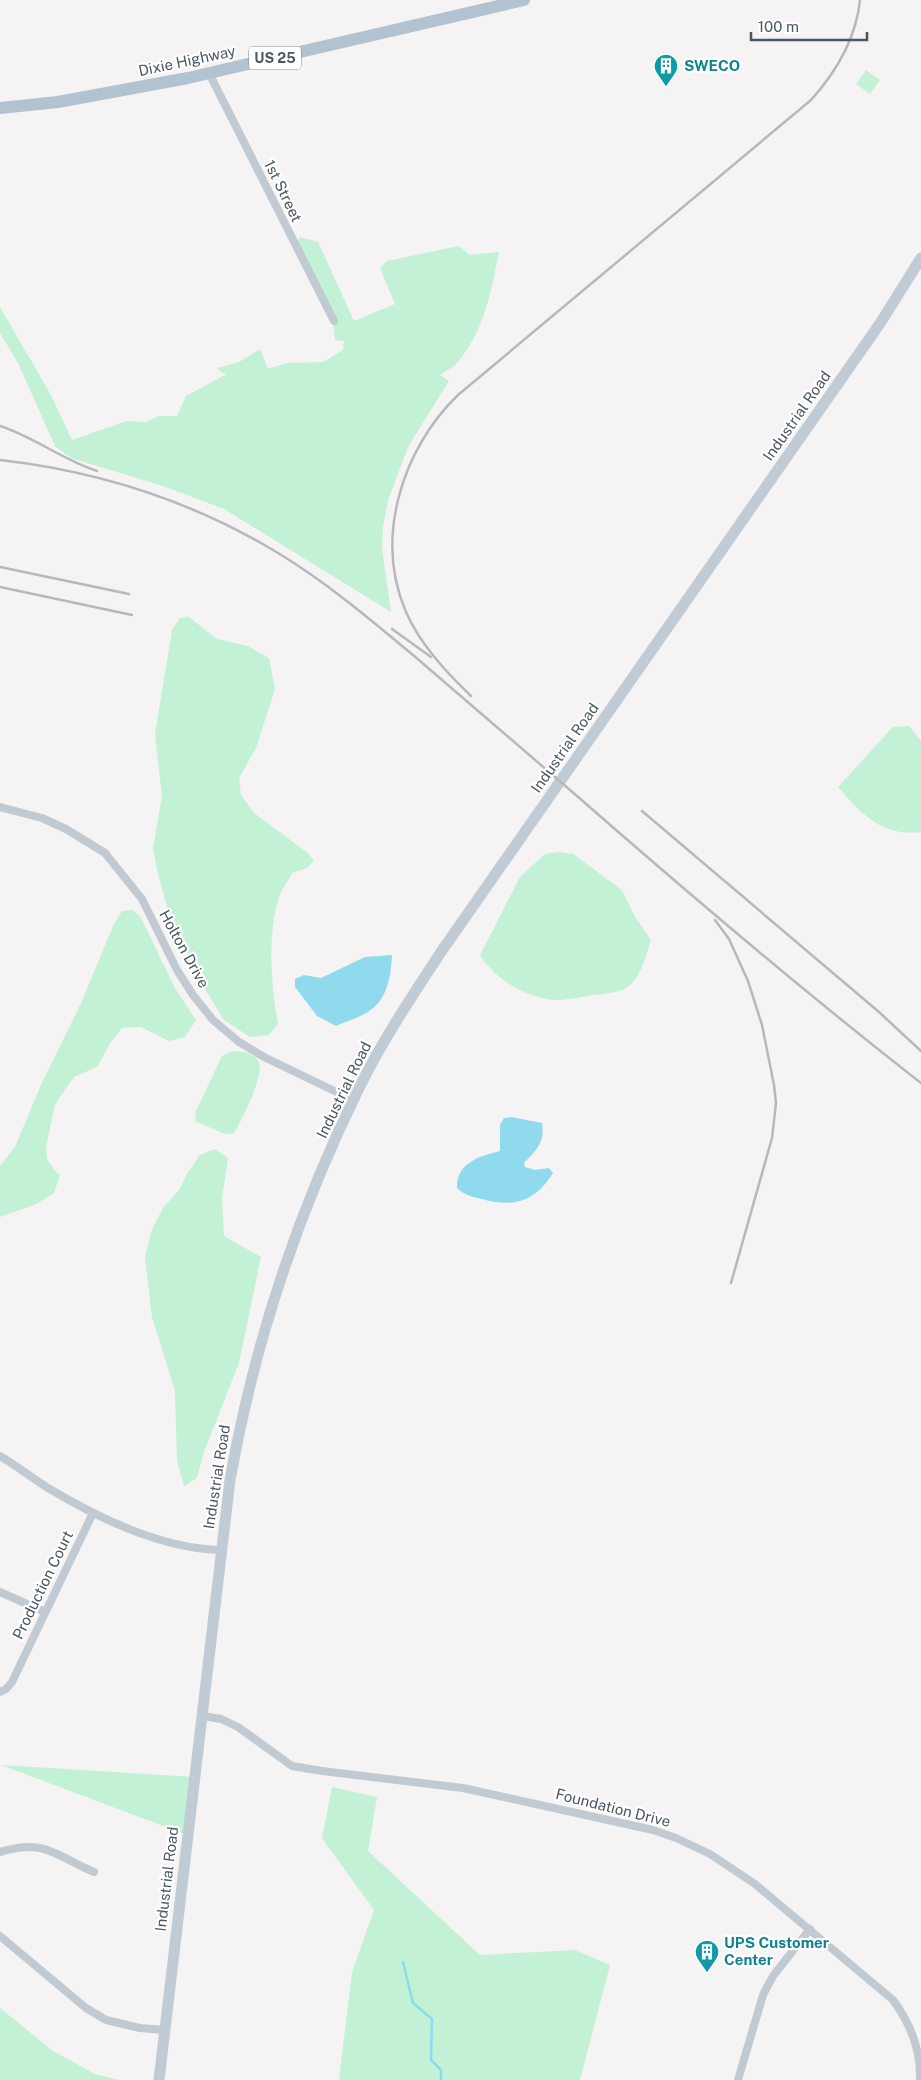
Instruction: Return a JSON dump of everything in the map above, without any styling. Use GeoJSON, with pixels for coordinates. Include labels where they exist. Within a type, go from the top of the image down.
{"type":"FeatureCollection","features":[{"type":"Feature","properties":{"kind":"main road","name":"Dixie Highway"},"geometry":{"type":"LineString","coordinates":[[0,108],[94,96],[209,73],[524,0]]}},
{"type":"Feature","properties":{"kind":"main road","name":"Industrial Road"},"geometry":{"type":"LineString","coordinates":[[159,2080],[221,1550],[235,1452],[261,1340],[308,1202],[353,1100],[402,1012],[441,952],[881,322],[921,258]]}},
{"type":"Feature","properties":{"kind":"street","name":"1st Street"},"geometry":{"type":"LineString","coordinates":[[209,73],[334,321]]}},
{"type":"Feature","properties":{"kind":"street","name":"Holton Drive"},"geometry":{"type":"LineString","coordinates":[[0,807],[42,818],[66,829],[105,853],[142,899],[177,970],[193,995],[213,1020],[239,1042],[264,1057],[353,1100]]}},
{"type":"Feature","properties":{"kind":"street"},"geometry":{"type":"LineString","coordinates":[[0,1456],[46,1487],[93,1513],[118,1524],[203,1550],[221,1550]]}},
{"type":"Feature","properties":{"kind":"street","name":"Production Court"},"geometry":{"type":"LineString","coordinates":[[0,1692],[6,1689],[12,1682],[93,1513]]}},
{"type":"Feature","properties":{"kind":"street"},"geometry":{"type":"LineString","coordinates":[[0,1592],[45,1612]]}},
{"type":"Feature","properties":{"kind":"street","name":"Foundation Drive"},"geometry":{"type":"LineString","coordinates":[[203,1716],[221,1719],[238,1727],[292,1766],[463,1788],[653,1830],[676,1838],[710,1854],[733,1867],[810,1929],[893,2000],[906,2018],[914,2037],[921,2070],[920,2080]]}},
{"type":"Feature","properties":{"kind":"street"},"geometry":{"type":"LineString","coordinates":[[0,1852],[15,1847],[47,1849],[94,1872]]}},
{"type":"Feature","properties":{"kind":"street"},"geometry":{"type":"LineString","coordinates":[[738,2080],[763,1995],[773,1976],[810,1929]]}},
{"type":"Feature","properties":{"kind":"street"},"geometry":{"type":"LineString","coordinates":[[0,1936],[86,2008],[106,2020],[140,2028],[164,2030]]}},
{"type":"Feature","properties":{"kind":"green space"},"geometry":{"type":"Polygon","coordinates":[[[866,70],[880,80],[870,94],[856,84],[866,70]]]}},
{"type":"Feature","properties":{"kind":"green space"},"geometry":{"type":"Polygon","coordinates":[[[300,237],[318,242],[354,321],[395,304],[380,268],[387,261],[459,246],[470,255],[499,252],[480,325],[466,352],[456,364],[440,375],[449,381],[409,445],[388,500],[383,527],[382,548],[391,612],[224,509],[163,486],[71,458],[55,446],[18,363],[0,333],[0,307],[51,395],[72,440],[127,421],[145,422],[159,416],[177,416],[186,396],[227,374],[217,368],[239,362],[260,349],[268,369],[286,363],[323,362],[343,350],[344,341],[335,340],[333,321],[294,243],[300,237]]]}},
{"type":"Feature","properties":{"kind":"green space"},"geometry":{"type":"Polygon","coordinates":[[[189,617],[217,639],[248,646],[269,658],[275,689],[256,748],[239,778],[241,795],[254,813],[308,853],[314,861],[307,868],[292,873],[279,897],[275,912],[271,960],[278,1024],[269,1035],[250,1037],[224,1020],[202,984],[167,907],[157,870],[153,848],[162,796],[155,734],[172,630],[180,618],[189,617]]]}},
{"type":"Feature","properties":{"kind":"green space"},"geometry":{"type":"Polygon","coordinates":[[[909,726],[921,741],[921,832],[907,833],[895,831],[874,822],[838,787],[893,727],[909,726]]]}},
{"type":"Feature","properties":{"kind":"green space"},"geometry":{"type":"Polygon","coordinates":[[[558,852],[573,854],[622,890],[634,915],[651,940],[636,979],[626,988],[609,993],[561,1000],[538,997],[526,993],[504,980],[495,973],[480,955],[520,877],[545,854],[558,852]]]}},
{"type":"Feature","properties":{"kind":"green space"},"geometry":{"type":"Polygon","coordinates":[[[132,910],[140,916],[175,988],[196,1020],[185,1037],[169,1041],[141,1027],[122,1028],[111,1042],[97,1067],[74,1077],[55,1104],[46,1147],[47,1159],[60,1175],[54,1193],[36,1204],[0,1217],[0,1166],[15,1147],[41,1085],[82,1001],[113,926],[122,911],[132,910]]]}},
{"type":"Feature","properties":{"kind":"green space"},"geometry":{"type":"Polygon","coordinates":[[[232,1051],[248,1053],[257,1059],[260,1069],[251,1099],[234,1133],[225,1134],[195,1121],[196,1111],[222,1056],[232,1051]]]}},
{"type":"Feature","properties":{"kind":"green space"},"geometry":{"type":"Polygon","coordinates":[[[215,1149],[228,1158],[222,1198],[224,1236],[261,1257],[239,1363],[204,1452],[197,1478],[184,1486],[177,1461],[175,1391],[152,1317],[145,1257],[152,1229],[163,1208],[179,1190],[200,1155],[215,1149]]]}},
{"type":"Feature","properties":{"kind":"green space"},"geometry":{"type":"Polygon","coordinates":[[[1,1765],[195,1777],[187,1835],[1,1765]]]}},
{"type":"Feature","properties":{"kind":"green space"},"geometry":{"type":"Polygon","coordinates":[[[332,1787],[377,1797],[368,1851],[480,1955],[575,1950],[610,1965],[580,2080],[339,2080],[352,1972],[374,1910],[322,1838],[332,1787]]]}},
{"type":"Feature","properties":{"kind":"green space"},"geometry":{"type":"Polygon","coordinates":[[[0,2008],[53,2051],[95,2074],[119,2080],[0,2080],[0,2008]]]}},
{"type":"Feature","properties":{"kind":"water"},"geometry":{"type":"Polygon","coordinates":[[[392,955],[388,985],[382,998],[372,1009],[364,1014],[336,1026],[317,1016],[295,987],[295,979],[304,975],[321,978],[365,957],[392,955]]]}},
{"type":"Feature","properties":{"kind":"water"},"geometry":{"type":"Polygon","coordinates":[[[511,1117],[542,1123],[541,1141],[524,1163],[525,1167],[535,1170],[549,1168],[553,1173],[546,1183],[531,1196],[522,1200],[504,1203],[472,1196],[457,1188],[460,1172],[465,1167],[477,1158],[500,1151],[500,1125],[504,1118],[511,1117]]]}},
{"type":"Feature","properties":{"kind":"waterway"},"geometry":{"type":"LineString","coordinates":[[403,1962],[413,2003],[432,2019],[431,2060],[441,2070],[441,2080]]}},
{"type":"Feature","properties":{"kind":"railway"},"geometry":{"type":"LineString","coordinates":[[471,696],[426,646],[406,612],[397,584],[393,554],[394,525],[399,496],[408,468],[422,441],[438,417],[458,395],[811,100],[829,78],[844,54],[854,28],[860,0]]}},
{"type":"Feature","properties":{"kind":"railway"},"geometry":{"type":"LineString","coordinates":[[0,426],[97,471]]}},
{"type":"Feature","properties":{"kind":"railway"},"geometry":{"type":"LineString","coordinates":[[0,460],[73,472],[144,491],[212,518],[296,564],[397,641],[747,942],[921,1083]]}},
{"type":"Feature","properties":{"kind":"railway"},"geometry":{"type":"LineString","coordinates":[[0,567],[129,594]]}},
{"type":"Feature","properties":{"kind":"railway"},"geometry":{"type":"LineString","coordinates":[[0,587],[132,615]]}},
{"type":"Feature","properties":{"kind":"railway"},"geometry":{"type":"LineString","coordinates":[[392,629],[431,657]]}},
{"type":"Feature","properties":{"kind":"railway"},"geometry":{"type":"LineString","coordinates":[[642,811],[879,1012],[921,1051]]}},
{"type":"Feature","properties":{"kind":"railway"},"geometry":{"type":"LineString","coordinates":[[715,920],[729,939],[748,981],[762,1025],[776,1103],[772,1138],[731,1283]]}},
{"type":"Feature","properties":{"kind":"place","name":"SWECO"},"geometry":{"type":"Point","coordinates":[666,87]}},
{"type":"Feature","properties":{"kind":"place","name":"UPS Customer Center"},"geometry":{"type":"Point","coordinates":[707,1973]}}]}
